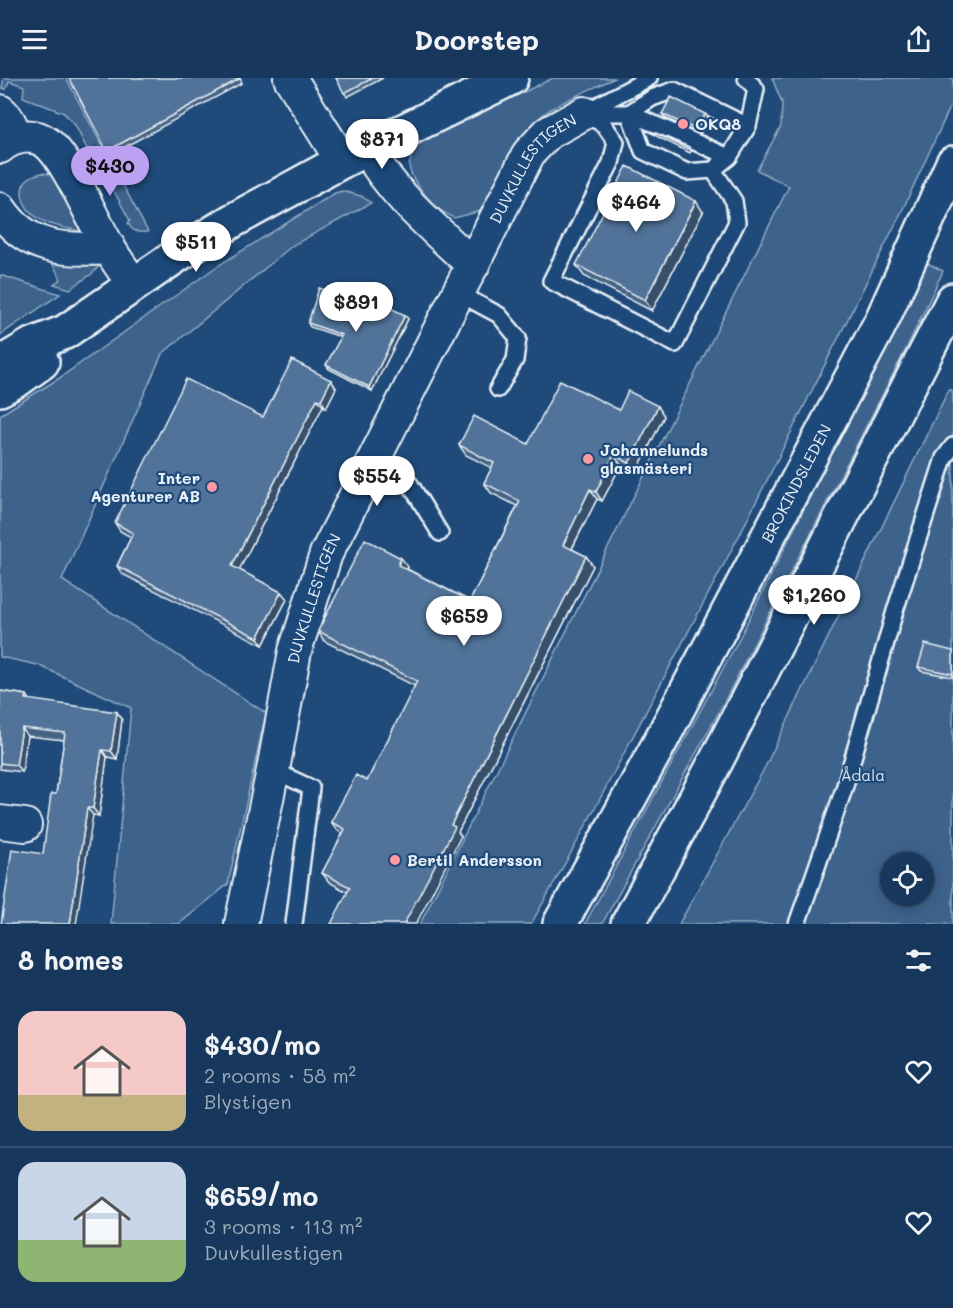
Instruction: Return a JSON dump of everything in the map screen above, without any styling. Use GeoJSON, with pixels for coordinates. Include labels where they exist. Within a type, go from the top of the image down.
{"type":"FeatureCollection","features":[{"type":"Feature","properties":{"kind":"main road"},"geometry":{"type":"LineString","coordinates":[[0,364],[30,346],[65,332],[133,284],[232,221],[354,155],[511,78]]}},
{"type":"Feature","properties":{"kind":"main road","name":"BROKINDSLEDEN"},"geometry":{"type":"LineString","coordinates":[[560,924],[664,736],[882,320],[953,163]]}},
{"type":"Feature","properties":{"kind":"main road"},"geometry":{"type":"LineString","coordinates":[[628,924],[715,763],[953,300]]}},
{"type":"Feature","properties":{"kind":"main road"},"geometry":{"type":"LineString","coordinates":[[0,389],[17,380],[42,361],[65,332]]}},
{"type":"Feature","properties":{"kind":"street"},"geometry":{"type":"LineString","coordinates":[[290,78],[354,155],[378,168],[400,195],[473,265]]}},
{"type":"Feature","properties":{"kind":"street"},"geometry":{"type":"LineString","coordinates":[[0,111],[6,116],[8,142],[24,137],[36,138],[45,141],[56,151],[109,248],[133,284]]}},
{"type":"Feature","properties":{"kind":"street","name":"DUVKULLESTIGEN"},"geometry":{"type":"LineString","coordinates":[[241,924],[295,651],[326,555],[529,153],[548,133],[584,112]]}},
{"type":"Feature","properties":{"kind":"street"},"geometry":{"type":"LineString","coordinates":[[0,209],[23,234],[44,245],[70,249],[109,248]]}},
{"type":"Feature","properties":{"kind":"lane"},"geometry":{"type":"LineString","coordinates":[[584,112],[649,78]]}},
{"type":"Feature","properties":{"kind":"lane"},"geometry":{"type":"LineString","coordinates":[[629,113],[644,151],[687,172],[713,170],[729,157],[748,126],[756,89],[746,78]]}},
{"type":"Feature","properties":{"kind":"lane"},"geometry":{"type":"LineString","coordinates":[[629,113],[652,98],[674,90],[748,126]]}},
{"type":"Feature","properties":{"kind":"lane"},"geometry":{"type":"LineString","coordinates":[[584,112],[629,113],[729,157]]}},
{"type":"Feature","properties":{"kind":"lane"},"geometry":{"type":"LineString","coordinates":[[584,112],[604,125],[616,142],[611,163],[551,281],[675,344],[737,222],[734,201],[713,170]]}},
{"type":"Feature","properties":{"kind":"lane"},"geometry":{"type":"LineString","coordinates":[[458,293],[499,315],[518,338],[515,360],[498,389]]}},
{"type":"Feature","properties":{"kind":"lane"},"geometry":{"type":"LineString","coordinates":[[797,924],[844,789],[895,611],[944,458],[953,446]]}},
{"type":"Feature","properties":{"kind":"lane"},"geometry":{"type":"LineString","coordinates":[[372,464],[410,484],[440,533]]}},
{"type":"Feature","properties":{"kind":"lane"},"geometry":{"type":"LineString","coordinates":[[273,770],[311,788],[294,924]]}},
{"type":"Feature","properties":{"kind":"green space"},"geometry":{"type":"Polygon","coordinates":[[[4,78],[66,78],[148,232],[136,231],[130,226],[128,223],[130,221],[91,148],[87,149],[75,125],[64,113],[23,97],[24,86],[9,81],[6,89],[2,88],[4,78]]]}},
{"type":"Feature","properties":{"kind":"green space"},"geometry":{"type":"Polygon","coordinates":[[[553,78],[615,78],[566,100],[539,118],[529,128],[512,154],[485,210],[454,218],[434,205],[418,185],[409,166],[420,144],[553,78]]]}},
{"type":"Feature","properties":{"kind":"green space"},"geometry":{"type":"Polygon","coordinates":[[[772,78],[953,78],[953,101],[901,213],[740,534],[576,844],[531,924],[420,924],[789,186],[757,170],[781,126],[782,103],[772,78]]]}},
{"type":"Feature","properties":{"kind":"green space"},"geometry":{"type":"Polygon","coordinates":[[[42,173],[55,178],[83,232],[42,221],[35,217],[25,204],[22,190],[26,180],[42,173]]]}},
{"type":"Feature","properties":{"kind":"green space"},"geometry":{"type":"Polygon","coordinates":[[[342,191],[361,196],[371,203],[293,245],[162,354],[62,580],[266,713],[228,884],[179,924],[111,924],[131,708],[38,665],[0,657],[0,415],[58,379],[216,267],[335,193],[342,191]]]}},
{"type":"Feature","properties":{"kind":"green space"},"geometry":{"type":"Polygon","coordinates":[[[51,261],[101,264],[93,273],[70,289],[54,284],[61,279],[51,261]]]}},
{"type":"Feature","properties":{"kind":"green space"},"geometry":{"type":"Polygon","coordinates":[[[927,263],[943,271],[907,347],[722,706],[602,924],[585,924],[738,641],[927,263]]]}},
{"type":"Feature","properties":{"kind":"green space"},"geometry":{"type":"Polygon","coordinates":[[[0,275],[60,294],[0,335],[0,275]]]}},
{"type":"Feature","properties":{"kind":"green space","name":"Ådala"},"geometry":{"type":"Polygon","coordinates":[[[949,389],[953,391],[953,924],[679,924],[765,767],[949,389]]]}},
{"type":"Feature","properties":{"kind":"building"},"geometry":{"type":"Polygon","coordinates":[[[69,78],[239,78],[239,79],[107,151],[69,78]]]}},
{"type":"Feature","properties":{"kind":"building"},"geometry":{"type":"Polygon","coordinates":[[[336,78],[373,78],[344,93],[336,78]]]}},
{"type":"Feature","properties":{"kind":"building"},"geometry":{"type":"Polygon","coordinates":[[[671,97],[705,114],[697,130],[662,114],[671,97]]]}},
{"type":"Feature","properties":{"kind":"building"},"geometry":{"type":"Polygon","coordinates":[[[653,132],[689,147],[688,149],[653,132]]]}},
{"type":"Feature","properties":{"kind":"building"},"geometry":{"type":"Polygon","coordinates":[[[627,166],[696,201],[645,300],[576,265],[627,166]]]}},
{"type":"Feature","properties":{"kind":"building"},"geometry":{"type":"Polygon","coordinates":[[[319,288],[373,306],[376,301],[405,315],[369,387],[326,365],[342,335],[308,323],[319,288]]]}},
{"type":"Feature","properties":{"kind":"building","name":"Inter Agenturer AB"},"geometry":{"type":"Polygon","coordinates":[[[292,360],[331,380],[321,400],[317,399],[232,566],[281,592],[258,638],[117,566],[133,533],[115,523],[186,379],[263,417],[292,360]]]}},
{"type":"Feature","properties":{"kind":"building"},"geometry":{"type":"Polygon","coordinates":[[[560,380],[619,410],[628,391],[658,406],[629,463],[614,455],[596,492],[590,489],[563,545],[586,556],[451,825],[455,827],[404,924],[331,924],[350,887],[322,873],[345,829],[331,822],[356,775],[367,781],[417,681],[318,631],[365,539],[401,558],[398,565],[470,601],[520,501],[484,483],[494,463],[459,445],[474,416],[528,444],[560,380]]]}},
{"type":"Feature","properties":{"kind":"building"},"geometry":{"type":"Polygon","coordinates":[[[925,644],[953,651],[953,674],[918,667],[925,644]]]}},
{"type":"Feature","properties":{"kind":"building"},"geometry":{"type":"Polygon","coordinates":[[[0,691],[27,695],[26,699],[117,712],[111,751],[102,750],[93,808],[87,808],[70,924],[1,924],[12,849],[43,854],[51,794],[56,794],[65,733],[22,728],[16,765],[0,763],[0,691]]]}},
{"type":"Feature","properties":{"kind":"place","name":"OKQ8"},"geometry":{"type":"Point","coordinates":[683,124]}},
{"type":"Feature","properties":{"kind":"place","name":"Johannelunds glasmästeri"},"geometry":{"type":"Point","coordinates":[588,459]}},
{"type":"Feature","properties":{"kind":"place","name":"Inter Agenturer AB"},"geometry":{"type":"Point","coordinates":[212,487]}},
{"type":"Feature","properties":{"kind":"place","name":"Bertil Andersson"},"geometry":{"type":"Point","coordinates":[395,860]}}]}
